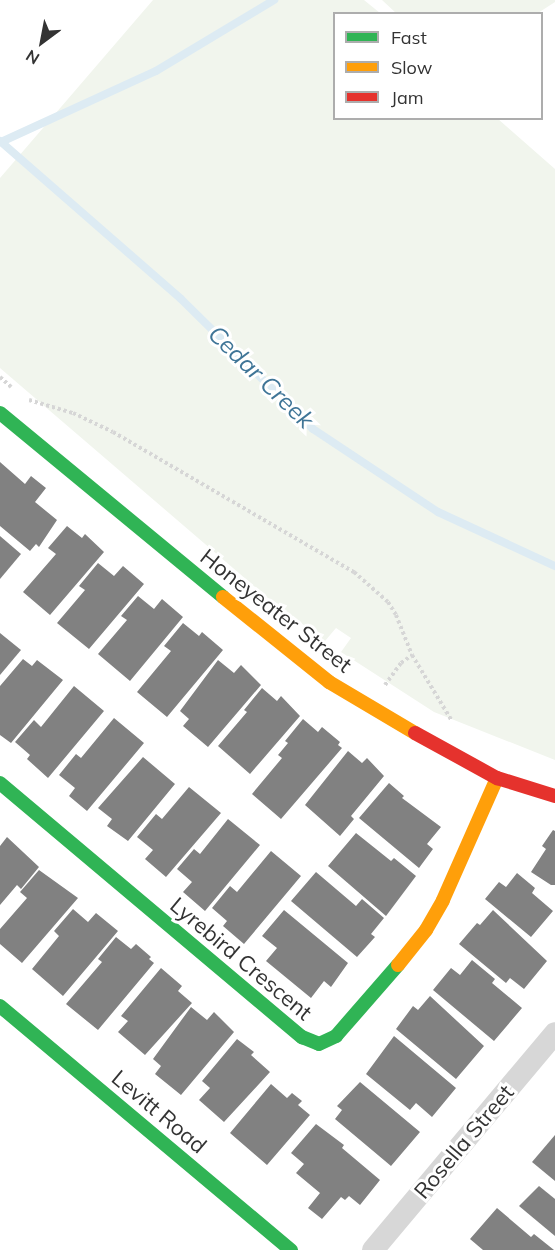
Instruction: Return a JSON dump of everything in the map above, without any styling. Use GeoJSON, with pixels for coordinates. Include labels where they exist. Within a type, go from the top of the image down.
{"type":"FeatureCollection","features":[{"type":"Feature","properties":{"kind":"street","name":"Honeyeater Street"},"geometry":{"type":"LineString","coordinates":[[0,413],[291,654],[372,709],[497,778],[555,796]]}},
{"type":"Feature","properties":{"kind":"street","name":"Lyrebird Crescent"},"geometry":{"type":"LineString","coordinates":[[0,783],[284,1024],[302,1037],[319,1044],[336,1036],[350,1023],[426,930],[442,900],[497,778]]}},
{"type":"Feature","properties":{"kind":"street","name":"Levitt Road"},"geometry":{"type":"LineString","coordinates":[[0,1006],[291,1250]]}},
{"type":"Feature","properties":{"kind":"street","name":"Rosella Street"},"geometry":{"type":"LineString","coordinates":[[373,1250],[555,1033]]}},
{"type":"Feature","properties":{"kind":"path"},"geometry":{"type":"LineString","coordinates":[[0,377],[16,391]]}},
{"type":"Feature","properties":{"kind":"path"},"geometry":{"type":"LineString","coordinates":[[25,398],[73,412],[113,432],[354,572],[388,602],[396,615],[412,655],[459,729]]}},
{"type":"Feature","properties":{"kind":"path"},"geometry":{"type":"LineString","coordinates":[[372,709],[388,680],[412,655]]}},
{"type":"Feature","properties":{"kind":"shaded area"},"geometry":{"type":"Polygon","coordinates":[[[153,0],[364,0],[379,12],[333,12],[333,120],[499,120],[555,169],[555,760],[434,712],[341,652],[351,638],[336,628],[325,641],[268,598],[0,368],[0,178],[153,0]]]}},
{"type":"Feature","properties":{"kind":"shaded area"},"geometry":{"type":"Polygon","coordinates":[[[382,0],[555,0],[540,12],[395,12],[382,0]]]}},
{"type":"Feature","properties":{"kind":"building"},"geometry":{"type":"Polygon","coordinates":[[[0,462],[25,484],[31,476],[46,488],[35,502],[57,520],[39,547],[36,544],[30,551],[0,526],[0,462]]]}},
{"type":"Feature","properties":{"kind":"building"},"geometry":{"type":"Polygon","coordinates":[[[67,526],[82,538],[85,534],[104,552],[50,615],[23,592],[56,554],[48,548],[67,526]]]}},
{"type":"Feature","properties":{"kind":"building"},"geometry":{"type":"Polygon","coordinates":[[[0,536],[21,554],[0,579],[0,536]]]}},
{"type":"Feature","properties":{"kind":"building"},"geometry":{"type":"Polygon","coordinates":[[[98,563],[114,576],[123,566],[144,584],[89,649],[57,623],[85,590],[79,586],[98,563]]]}},
{"type":"Feature","properties":{"kind":"building"},"geometry":{"type":"Polygon","coordinates":[[[138,596],[154,609],[162,599],[183,617],[130,681],[98,654],[127,620],[121,616],[138,596]]]}},
{"type":"Feature","properties":{"kind":"building"},"geometry":{"type":"Polygon","coordinates":[[[183,623],[199,636],[202,632],[223,650],[167,717],[137,692],[171,651],[164,646],[183,623]]]}},
{"type":"Feature","properties":{"kind":"building"},"geometry":{"type":"Polygon","coordinates":[[[0,633],[21,650],[0,675],[0,633]]]}},
{"type":"Feature","properties":{"kind":"building"},"geometry":{"type":"Polygon","coordinates":[[[23,659],[32,666],[37,660],[63,680],[11,743],[0,735],[0,686],[23,659]]]}},
{"type":"Feature","properties":{"kind":"building"},"geometry":{"type":"Polygon","coordinates":[[[218,660],[234,673],[241,665],[261,685],[208,747],[183,726],[189,719],[180,711],[218,660]]]}},
{"type":"Feature","properties":{"kind":"building"},"geometry":{"type":"Polygon","coordinates":[[[74,686],[104,711],[48,778],[27,759],[30,755],[15,742],[34,720],[41,727],[74,686]]]}},
{"type":"Feature","properties":{"kind":"building"},"geometry":{"type":"Polygon","coordinates":[[[262,688],[277,701],[281,696],[300,716],[250,774],[218,746],[247,712],[244,710],[262,688]]]}},
{"type":"Feature","properties":{"kind":"building"},"geometry":{"type":"Polygon","coordinates":[[[114,718],[144,743],[87,811],[69,796],[75,788],[59,775],[76,754],[81,758],[114,718]]]}},
{"type":"Feature","properties":{"kind":"building"},"geometry":{"type":"Polygon","coordinates":[[[303,719],[318,732],[322,727],[340,742],[338,745],[342,748],[281,819],[252,794],[282,758],[278,755],[288,743],[285,741],[303,719]]]}},
{"type":"Feature","properties":{"kind":"building"},"geometry":{"type":"Polygon","coordinates":[[[348,751],[362,763],[367,758],[384,776],[351,816],[354,819],[340,836],[305,805],[348,751]]]}},
{"type":"Feature","properties":{"kind":"building"},"geometry":{"type":"Polygon","coordinates":[[[143,757],[175,784],[128,841],[107,826],[112,819],[98,808],[143,757]]]}},
{"type":"Feature","properties":{"kind":"building"},"geometry":{"type":"Polygon","coordinates":[[[389,783],[404,796],[402,798],[441,827],[427,844],[433,849],[419,868],[359,818],[389,783]]]}},
{"type":"Feature","properties":{"kind":"building"},"geometry":{"type":"Polygon","coordinates":[[[189,787],[221,813],[166,877],[145,859],[153,850],[137,837],[156,814],[162,819],[189,787]]]}},
{"type":"Feature","properties":{"kind":"building"},"geometry":{"type":"Polygon","coordinates":[[[228,819],[260,845],[205,911],[183,892],[192,882],[177,869],[194,849],[200,854],[228,819]]]}},
{"type":"Feature","properties":{"kind":"building"},"geometry":{"type":"Polygon","coordinates":[[[553,830],[555,831],[555,885],[551,885],[531,872],[546,849],[542,846],[553,830]]]}},
{"type":"Feature","properties":{"kind":"building"},"geometry":{"type":"Polygon","coordinates":[[[356,833],[391,861],[394,858],[416,876],[386,916],[328,866],[356,833]]]}},
{"type":"Feature","properties":{"kind":"building"},"geometry":{"type":"Polygon","coordinates":[[[7,837],[39,867],[21,889],[17,885],[0,905],[0,846],[7,837]]]}},
{"type":"Feature","properties":{"kind":"building"},"geometry":{"type":"Polygon","coordinates":[[[271,851],[301,876],[244,944],[223,926],[227,921],[212,908],[230,886],[237,892],[271,851]]]}},
{"type":"Feature","properties":{"kind":"building"},"geometry":{"type":"Polygon","coordinates":[[[39,870],[78,898],[22,963],[0,944],[0,929],[27,898],[20,892],[39,870]]]}},
{"type":"Feature","properties":{"kind":"building"},"geometry":{"type":"Polygon","coordinates":[[[316,872],[356,906],[362,899],[384,918],[371,934],[375,937],[357,957],[291,901],[316,872]]]}},
{"type":"Feature","properties":{"kind":"building"},"geometry":{"type":"Polygon","coordinates":[[[517,873],[535,888],[532,893],[553,911],[531,937],[485,899],[499,882],[506,887],[517,873]]]}},
{"type":"Feature","properties":{"kind":"building"},"geometry":{"type":"Polygon","coordinates":[[[73,909],[88,922],[96,913],[118,931],[63,996],[32,969],[59,936],[54,931],[73,909]]]}},
{"type":"Feature","properties":{"kind":"building"},"geometry":{"type":"Polygon","coordinates":[[[284,910],[348,963],[331,987],[324,981],[311,998],[266,961],[277,948],[262,936],[284,910]]]}},
{"type":"Feature","properties":{"kind":"building"},"geometry":{"type":"Polygon","coordinates":[[[493,910],[547,961],[524,989],[510,978],[506,983],[459,944],[477,923],[480,925],[493,910]]]}},
{"type":"Feature","properties":{"kind":"building"},"geometry":{"type":"Polygon","coordinates":[[[116,937],[131,949],[136,944],[151,957],[149,959],[154,963],[98,1030],[66,1004],[102,962],[98,959],[116,937]]]}},
{"type":"Feature","properties":{"kind":"building"},"geometry":{"type":"Polygon","coordinates":[[[472,960],[495,979],[492,983],[522,1008],[494,1041],[433,990],[451,968],[460,975],[472,960]]]}},
{"type":"Feature","properties":{"kind":"building"},"geometry":{"type":"Polygon","coordinates":[[[161,968],[182,986],[178,991],[192,1003],[145,1055],[118,1032],[128,1021],[121,1016],[161,968]]]}},
{"type":"Feature","properties":{"kind":"building"},"geometry":{"type":"Polygon","coordinates":[[[430,996],[484,1046],[456,1079],[396,1029],[413,1006],[418,1010],[430,996]]]}},
{"type":"Feature","properties":{"kind":"building"},"geometry":{"type":"Polygon","coordinates":[[[191,1007],[207,1020],[214,1012],[234,1032],[181,1095],[155,1074],[161,1066],[153,1059],[191,1007]]]}},
{"type":"Feature","properties":{"kind":"building"},"geometry":{"type":"Polygon","coordinates":[[[394,1036],[456,1088],[432,1117],[416,1103],[410,1110],[366,1074],[394,1036]]]}},
{"type":"Feature","properties":{"kind":"building"},"geometry":{"type":"Polygon","coordinates":[[[237,1039],[254,1052],[251,1055],[270,1072],[224,1122],[199,1100],[210,1088],[202,1081],[237,1039]]]}},
{"type":"Feature","properties":{"kind":"building"},"geometry":{"type":"Polygon","coordinates":[[[360,1082],[420,1132],[391,1166],[335,1119],[342,1110],[337,1106],[360,1082]]]}},
{"type":"Feature","properties":{"kind":"building"},"geometry":{"type":"Polygon","coordinates":[[[271,1084],[287,1098],[292,1093],[302,1101],[298,1105],[310,1115],[267,1165],[230,1133],[271,1084]]]}},
{"type":"Feature","properties":{"kind":"building"},"geometry":{"type":"Polygon","coordinates":[[[316,1124],[344,1145],[342,1148],[380,1180],[360,1205],[349,1196],[345,1200],[341,1197],[322,1219],[308,1208],[320,1193],[296,1173],[304,1164],[291,1153],[316,1124]]]}},
{"type":"Feature","properties":{"kind":"building"},"geometry":{"type":"Polygon","coordinates":[[[555,1135],[555,1181],[532,1162],[555,1135]]]}},
{"type":"Feature","properties":{"kind":"building"},"geometry":{"type":"Polygon","coordinates":[[[539,1186],[555,1199],[555,1236],[519,1206],[539,1186]]]}},
{"type":"Feature","properties":{"kind":"building"},"geometry":{"type":"Polygon","coordinates":[[[497,1208],[531,1237],[534,1234],[554,1250],[483,1250],[470,1239],[497,1208]]]}},
{"type":"Feature","properties":{"kind":"waterway"},"geometry":{"type":"LineString","coordinates":[[1,142],[156,71],[274,0]]}},
{"type":"Feature","properties":{"kind":"waterway","name":"Cedar Creek"},"geometry":{"type":"LineString","coordinates":[[0,141],[181,299],[313,429],[438,512],[555,566]]}},
{"type":"Feature","properties":{"kind":"traffic: fast"},"geometry":{"type":"LineString","coordinates":[[0,413],[223,597]]}},
{"type":"Feature","properties":{"kind":"traffic: fast"},"geometry":{"type":"LineString","coordinates":[[0,783],[302,1037],[319,1044],[336,1036],[398,965]]}},
{"type":"Feature","properties":{"kind":"traffic: fast"},"geometry":{"type":"LineString","coordinates":[[0,1006],[291,1250]]}},
{"type":"Feature","properties":{"kind":"traffic: slow"},"geometry":{"type":"LineString","coordinates":[[223,597],[329,682],[415,733]]}},
{"type":"Feature","properties":{"kind":"traffic: slow"},"geometry":{"type":"LineString","coordinates":[[398,965],[426,930],[443,900],[497,778]]}},
{"type":"Feature","properties":{"kind":"traffic: jam"},"geometry":{"type":"LineString","coordinates":[[415,733],[497,778],[555,796]]}}]}
